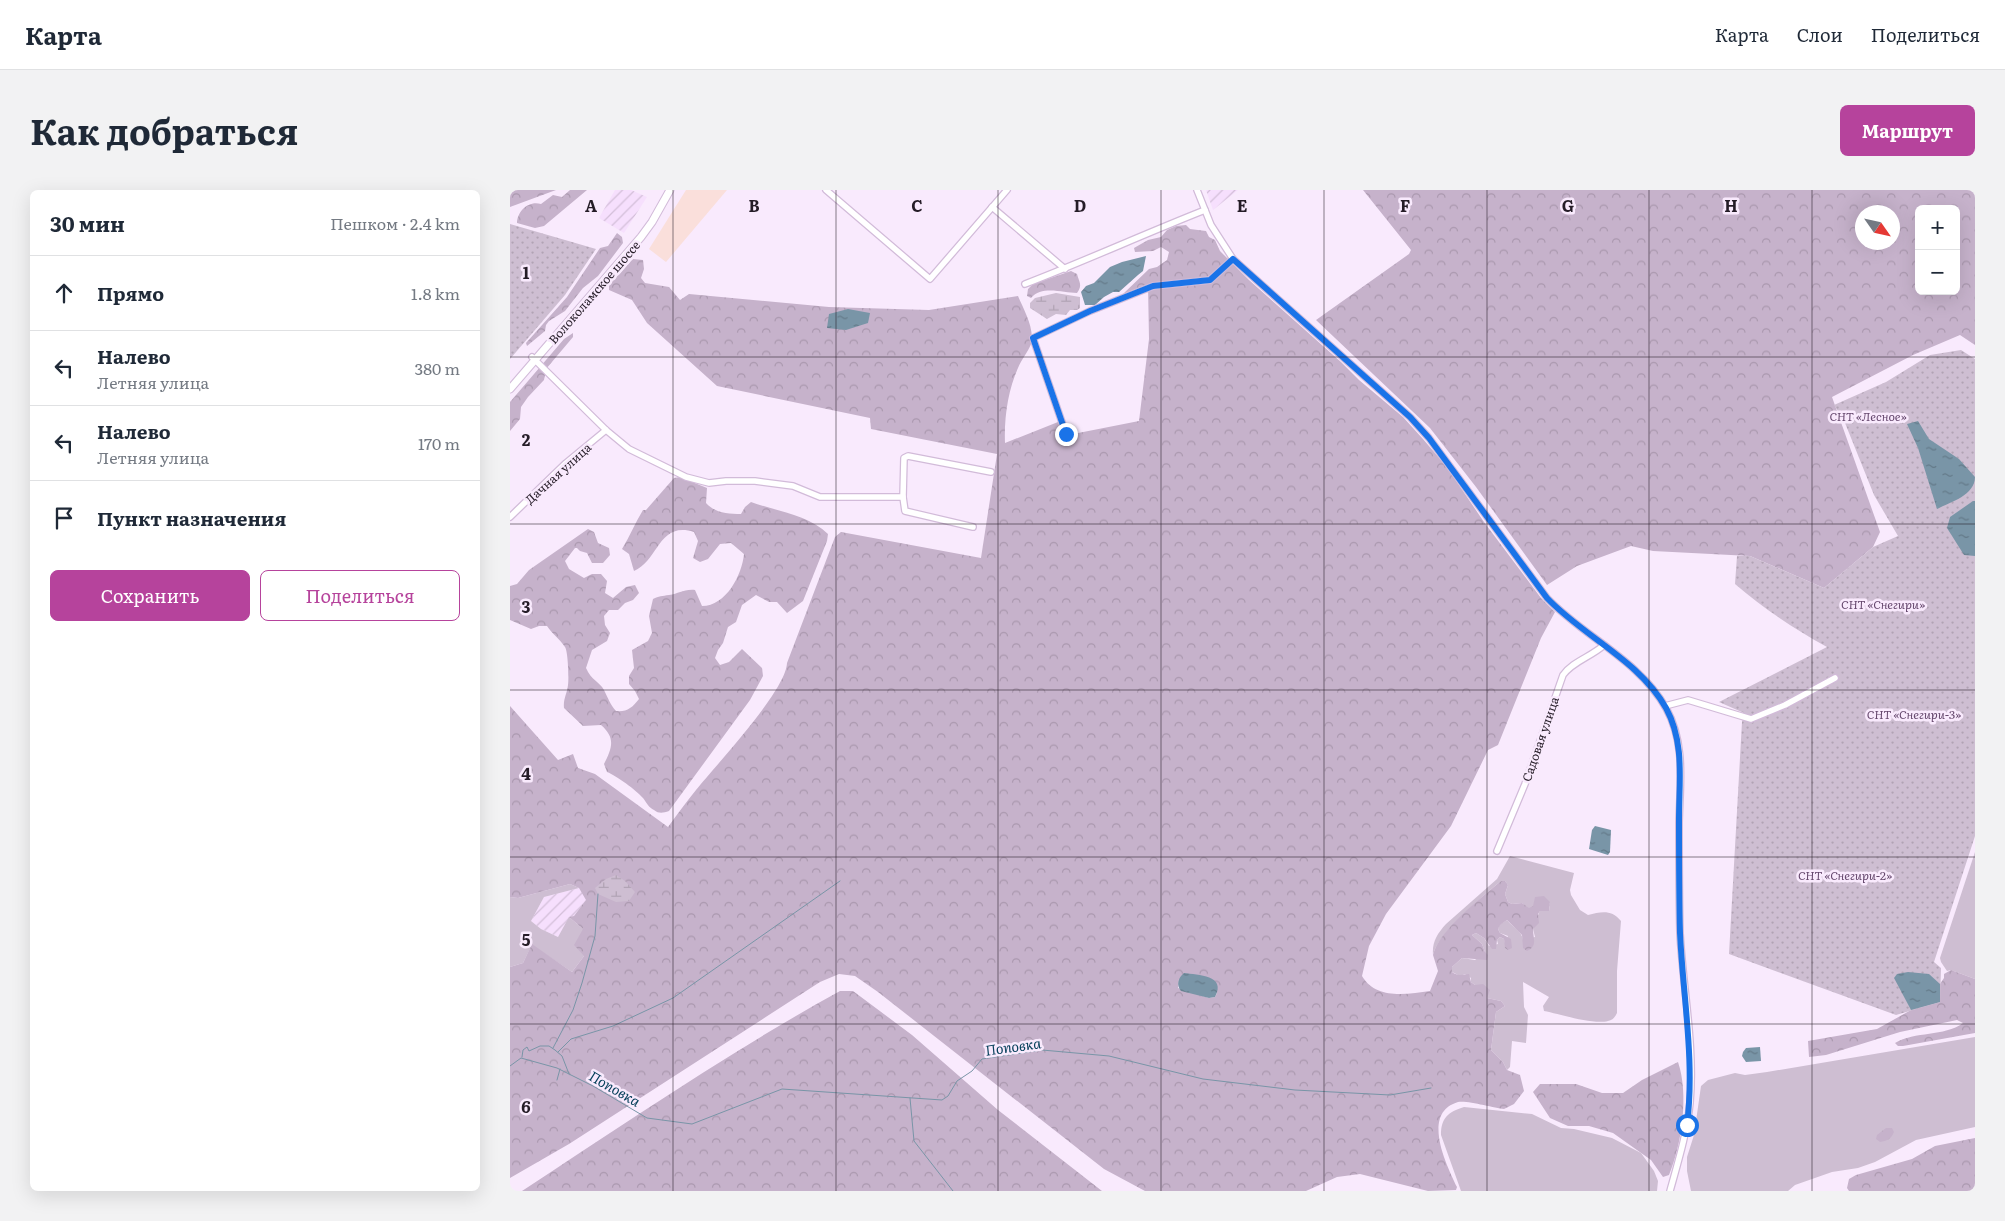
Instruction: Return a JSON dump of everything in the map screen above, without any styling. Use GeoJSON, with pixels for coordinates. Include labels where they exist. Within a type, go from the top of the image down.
{"type":"FeatureCollection","features":[{"type":"Feature","properties":{"kind":"main road","name":"Волоколамское шоссе"},"geometry":{"type":"LineString","coordinates":[[510,389],[639,232],[665,190]]}},
{"type":"Feature","properties":{"kind":"main road","name":"Волоколамское шоссе"},"geometry":{"type":"LineString","coordinates":[[510,383],[534,359],[641,237],[670,190]]}},
{"type":"Feature","properties":{"kind":"street"},"geometry":{"type":"LineString","coordinates":[[826,190],[930,279],[1007,190]]}},
{"type":"Feature","properties":{"kind":"street"},"geometry":{"type":"LineString","coordinates":[[1197,190],[1219,239],[1233,259],[1410,417],[1435,445],[1547,598],[1564,615],[1640,675],[1651,686],[1665,706],[1675,730],[1681,760],[1679,841],[1680,932],[1690,1078],[1687,1125],[1670,1191]]}},
{"type":"Feature","properties":{"kind":"street"},"geometry":{"type":"LineString","coordinates":[[992,207],[1066,269]]}},
{"type":"Feature","properties":{"kind":"street"},"geometry":{"type":"LineString","coordinates":[[1025,284],[1066,269],[1142,234],[1205,210]]}},
{"type":"Feature","properties":{"kind":"street"},"geometry":{"type":"LineString","coordinates":[[1066,434],[1033,338],[1090,311],[1153,286],[1210,280],[1233,259]]}},
{"type":"Feature","properties":{"kind":"street"},"geometry":{"type":"LineString","coordinates":[[534,359],[606,430],[636,453],[697,481],[709,483],[755,481],[792,486],[820,497],[903,497]]}},
{"type":"Feature","properties":{"kind":"street","name":"Дачная улица"},"geometry":{"type":"LineString","coordinates":[[510,517],[566,463],[606,430]]}},
{"type":"Feature","properties":{"kind":"street"},"geometry":{"type":"LineString","coordinates":[[973,527],[909,513],[904,510],[903,461],[905,456],[991,472]]}},
{"type":"Feature","properties":{"kind":"street","name":"Садовая улица"},"geometry":{"type":"LineString","coordinates":[[1497,851],[1525,784],[1563,675],[1573,665],[1596,652],[1604,645]]}},
{"type":"Feature","properties":{"kind":"street"},"geometry":{"type":"LineString","coordinates":[[1665,706],[1688,700],[1751,719],[1785,705],[1835,678]]}},
{"type":"Feature","properties":{"kind":"shaded area"},"geometry":{"type":"Polygon","coordinates":[[[615,190],[631,190],[647,197],[624,233],[599,218],[615,190]]]}},
{"type":"Feature","properties":{"kind":"shaded area"},"geometry":{"type":"Polygon","coordinates":[[[686,190],[727,190],[666,262],[649,249],[686,190]]]}},
{"type":"Feature","properties":{"kind":"shaded area"},"geometry":{"type":"Polygon","coordinates":[[[1206,190],[1238,190],[1213,210],[1206,190]]]}},
{"type":"Feature","properties":{"kind":"shaded area"},"geometry":{"type":"Polygon","coordinates":[[[579,888],[587,900],[574,916],[569,918],[558,937],[541,929],[531,921],[544,897],[579,888]]]}},
{"type":"Feature","properties":{"kind":"green space"},"geometry":{"type":"Polygon","coordinates":[[[515,190],[556,190],[510,207],[510,194],[515,190]]]}},
{"type":"Feature","properties":{"kind":"green space"},"geometry":{"type":"Polygon","coordinates":[[[570,190],[587,190],[544,226],[535,228],[517,223],[519,214],[528,205],[541,204],[553,195],[562,197],[570,190]]]}},
{"type":"Feature","properties":{"kind":"green space"},"geometry":{"type":"Polygon","coordinates":[[[1363,190],[1975,190],[1975,345],[1960,335],[1913,355],[1832,397],[1880,532],[1873,547],[1824,588],[1750,556],[1653,551],[1631,546],[1577,566],[1547,585],[1476,487],[1430,428],[1316,320],[1409,254],[1411,250],[1363,190]]]}},
{"type":"Feature","properties":{"kind":"green space"},"geometry":{"type":"Polygon","coordinates":[[[510,224],[596,249],[565,295],[510,359],[510,224]]]}},
{"type":"Feature","properties":{"kind":"green space"},"geometry":{"type":"Polygon","coordinates":[[[1186,225],[1190,229],[1206,231],[1209,237],[1215,240],[1220,251],[1249,280],[1359,380],[1403,417],[1446,466],[1484,522],[1541,598],[1555,612],[1541,638],[1498,745],[1488,750],[1451,826],[1386,914],[1369,946],[1362,976],[1375,989],[1393,994],[1430,991],[1438,971],[1433,955],[1443,935],[1472,905],[1501,881],[1505,881],[1508,885],[1505,894],[1508,902],[1512,904],[1522,903],[1529,908],[1533,906],[1535,897],[1544,896],[1550,902],[1549,911],[1540,911],[1538,914],[1539,923],[1533,929],[1534,944],[1527,951],[1523,948],[1522,935],[1507,920],[1498,929],[1500,933],[1511,939],[1512,948],[1508,950],[1505,948],[1504,939],[1500,937],[1497,940],[1496,949],[1492,949],[1484,938],[1476,933],[1472,935],[1482,944],[1488,955],[1487,960],[1462,958],[1452,967],[1452,972],[1460,975],[1469,974],[1471,982],[1475,985],[1483,984],[1490,990],[1487,998],[1501,1001],[1505,1006],[1496,1012],[1491,1050],[1503,1062],[1507,1070],[1520,1075],[1524,1091],[1514,1104],[1504,1109],[1468,1102],[1458,1102],[1447,1108],[1441,1117],[1439,1140],[1447,1166],[1457,1187],[1456,1190],[1428,1191],[1360,1174],[1337,1177],[1306,1191],[1145,1191],[1104,1169],[878,992],[855,976],[839,974],[820,982],[569,1144],[510,1178],[510,967],[523,963],[532,944],[572,972],[584,956],[574,945],[583,929],[569,917],[574,916],[586,900],[579,888],[570,884],[518,898],[510,897],[510,706],[558,760],[573,754],[578,768],[595,774],[668,827],[692,795],[749,728],[775,691],[784,675],[835,537],[841,532],[981,558],[997,454],[871,429],[870,418],[717,386],[647,323],[632,300],[609,290],[609,285],[633,259],[643,260],[644,269],[641,278],[645,283],[669,287],[680,300],[689,294],[829,307],[929,310],[1018,296],[1032,332],[1032,338],[1031,344],[1019,365],[1009,395],[1005,424],[1005,443],[1058,422],[1063,436],[1139,421],[1149,339],[1148,285],[1123,294],[1149,269],[1157,267],[1167,260],[1169,252],[1161,247],[1153,251],[1135,252],[1134,248],[1148,240],[1161,237],[1167,230],[1176,226],[1186,225]],[[1179,979],[1178,988],[1209,998],[1215,997],[1217,993],[1179,979]]]}},
{"type":"Feature","properties":{"kind":"green space"},"geometry":{"type":"Polygon","coordinates":[[[617,233],[622,237],[623,243],[598,276],[583,288],[565,311],[549,321],[545,331],[527,346],[526,343],[567,297],[600,248],[608,246],[617,233]]]}},
{"type":"Feature","properties":{"kind":"green space"},"geometry":{"type":"Polygon","coordinates":[[[1071,271],[1077,274],[1079,281],[1080,288],[1077,293],[1047,291],[1036,294],[1031,298],[1027,296],[1028,289],[1033,284],[1071,271]]]}},
{"type":"Feature","properties":{"kind":"green space"},"geometry":{"type":"Polygon","coordinates":[[[1056,293],[1080,297],[1080,308],[1070,310],[1066,315],[1056,314],[1047,319],[1030,308],[1030,303],[1035,298],[1056,293]]]}},
{"type":"Feature","properties":{"kind":"green space"},"geometry":{"type":"Polygon","coordinates":[[[573,333],[573,337],[546,369],[544,380],[521,407],[520,419],[510,431],[510,402],[564,339],[573,333]]]}},
{"type":"Feature","properties":{"kind":"green space"},"geometry":{"type":"Polygon","coordinates":[[[1961,350],[1975,359],[1975,836],[1934,962],[1941,968],[1940,1002],[1896,1015],[1729,954],[1744,713],[1719,702],[1827,647],[1779,618],[1735,584],[1737,556],[1750,556],[1824,588],[1873,547],[1898,536],[1874,495],[1845,423],[1834,405],[1886,382],[1930,355],[1961,350]]]}},
{"type":"Feature","properties":{"kind":"green space"},"geometry":{"type":"Polygon","coordinates":[[[680,477],[707,488],[706,503],[718,511],[741,514],[751,502],[802,518],[828,534],[827,541],[803,601],[787,613],[777,602],[769,602],[756,595],[742,605],[736,622],[728,627],[723,643],[715,658],[720,665],[729,662],[742,649],[762,668],[763,676],[750,700],[669,811],[661,813],[652,809],[636,791],[607,772],[604,764],[611,748],[611,739],[606,730],[601,725],[583,726],[564,708],[568,688],[568,659],[565,647],[547,626],[531,629],[510,620],[510,586],[517,584],[529,570],[588,529],[594,532],[598,543],[609,548],[610,555],[603,563],[592,563],[587,553],[575,548],[565,561],[569,569],[584,578],[592,574],[601,574],[607,581],[605,593],[613,598],[626,587],[635,585],[639,593],[633,600],[625,603],[618,610],[609,610],[604,616],[605,625],[610,633],[607,641],[592,650],[586,668],[602,687],[616,711],[629,709],[639,699],[629,684],[629,676],[634,668],[632,650],[648,641],[652,633],[649,616],[653,599],[695,590],[702,606],[711,605],[731,588],[743,562],[744,554],[731,543],[720,544],[708,559],[700,562],[693,558],[698,541],[694,532],[682,530],[673,532],[666,537],[649,559],[634,571],[629,554],[622,549],[643,510],[646,510],[674,478],[680,477]]]}},
{"type":"Feature","properties":{"kind":"green space"},"geometry":{"type":"Polygon","coordinates":[[[1975,852],[1975,979],[1951,970],[1947,971],[1940,958],[1975,852]]]}},
{"type":"Feature","properties":{"kind":"green space"},"geometry":{"type":"Polygon","coordinates":[[[1510,856],[1574,873],[1570,890],[1580,910],[1588,915],[1602,912],[1610,913],[1621,921],[1617,971],[1617,1013],[1615,1017],[1608,1021],[1594,1022],[1544,1011],[1543,1006],[1549,997],[1523,982],[1524,1007],[1528,1015],[1526,1043],[1512,1041],[1510,1067],[1507,1070],[1503,1062],[1491,1050],[1496,1012],[1505,1006],[1501,1001],[1487,998],[1487,994],[1471,982],[1471,978],[1465,974],[1460,976],[1452,972],[1452,967],[1462,958],[1475,960],[1485,952],[1482,944],[1472,935],[1476,933],[1484,938],[1489,946],[1498,944],[1497,940],[1500,937],[1504,939],[1505,943],[1508,936],[1500,933],[1498,929],[1499,925],[1507,920],[1519,932],[1523,940],[1535,937],[1533,929],[1540,910],[1549,911],[1550,902],[1529,909],[1522,903],[1512,904],[1508,902],[1505,894],[1508,885],[1505,881],[1501,881],[1452,926],[1443,936],[1433,955],[1433,946],[1446,924],[1497,879],[1510,856]]]}},
{"type":"Feature","properties":{"kind":"green space"},"geometry":{"type":"Polygon","coordinates":[[[616,875],[625,881],[635,892],[629,901],[616,902],[598,894],[595,888],[606,879],[616,875]]]}},
{"type":"Feature","properties":{"kind":"green space"},"geometry":{"type":"Polygon","coordinates":[[[570,884],[579,888],[544,897],[531,921],[541,929],[558,937],[569,917],[583,929],[584,956],[572,972],[532,945],[523,963],[510,967],[510,897],[518,898],[570,884]]]}},
{"type":"Feature","properties":{"kind":"green space"},"geometry":{"type":"Polygon","coordinates":[[[1951,970],[1975,979],[1975,1033],[1903,1046],[1898,1046],[1895,1043],[1911,1037],[1947,1030],[1963,1023],[1957,1020],[1900,1032],[1826,1055],[1809,1057],[1808,1041],[1877,1029],[1911,1010],[1940,1002],[1940,984],[1944,974],[1951,970]]]}},
{"type":"Feature","properties":{"kind":"green space"},"geometry":{"type":"Polygon","coordinates":[[[840,991],[853,991],[912,1035],[998,1110],[1102,1191],[522,1191],[719,1062],[840,991]]]}},
{"type":"Feature","properties":{"kind":"green space"},"geometry":{"type":"Polygon","coordinates":[[[1975,1037],[1975,1127],[1916,1140],[1875,1162],[1858,1168],[1832,1172],[1795,1185],[1788,1191],[1691,1191],[1687,1171],[1687,1157],[1694,1135],[1701,1086],[1708,1080],[1735,1073],[1745,1075],[1767,1072],[1975,1037]]]}},
{"type":"Feature","properties":{"kind":"green space"},"geometry":{"type":"Polygon","coordinates":[[[1678,1062],[1683,1089],[1683,1119],[1674,1163],[1669,1175],[1663,1177],[1651,1160],[1613,1133],[1589,1126],[1568,1126],[1550,1118],[1533,1092],[1540,1084],[1576,1084],[1602,1093],[1623,1093],[1642,1080],[1678,1062]]]}},
{"type":"Feature","properties":{"kind":"green space"},"geometry":{"type":"Polygon","coordinates":[[[1464,1107],[1532,1114],[1561,1128],[1574,1129],[1612,1138],[1641,1153],[1654,1171],[1658,1181],[1657,1191],[1461,1191],[1441,1135],[1441,1129],[1446,1116],[1464,1107]]]}},
{"type":"Feature","properties":{"kind":"green space"},"geometry":{"type":"Polygon","coordinates":[[[1886,1128],[1892,1128],[1894,1132],[1888,1139],[1880,1142],[1876,1139],[1877,1135],[1886,1128]]]}},
{"type":"Feature","properties":{"kind":"green space"},"geometry":{"type":"Polygon","coordinates":[[[1975,1138],[1975,1191],[1849,1191],[1847,1188],[1849,1179],[1856,1175],[1912,1159],[1935,1146],[1975,1138]]]}},
{"type":"Feature","properties":{"kind":"water"},"geometry":{"type":"Polygon","coordinates":[[[1146,256],[1143,271],[1119,292],[1113,292],[1095,305],[1085,305],[1081,292],[1086,286],[1094,283],[1110,267],[1146,256]]]}},
{"type":"Feature","properties":{"kind":"water"},"geometry":{"type":"Polygon","coordinates":[[[848,309],[870,313],[868,323],[846,330],[827,328],[829,314],[848,309]]]}},
{"type":"Feature","properties":{"kind":"water"},"geometry":{"type":"Polygon","coordinates":[[[1918,421],[1929,439],[1959,459],[1975,477],[1971,489],[1967,493],[1937,509],[1918,448],[1907,424],[1918,421]]]}},
{"type":"Feature","properties":{"kind":"water"},"geometry":{"type":"Polygon","coordinates":[[[1975,501],[1975,556],[1964,555],[1947,528],[1950,517],[1975,501]]]}},
{"type":"Feature","properties":{"kind":"water"},"geometry":{"type":"Polygon","coordinates":[[[1595,826],[1611,830],[1610,852],[1608,855],[1589,849],[1592,830],[1595,826]]]}},
{"type":"Feature","properties":{"kind":"water"},"geometry":{"type":"Polygon","coordinates":[[[1908,972],[1929,974],[1940,984],[1940,1002],[1911,1010],[1894,978],[1897,974],[1908,972]]]}},
{"type":"Feature","properties":{"kind":"water"},"geometry":{"type":"Polygon","coordinates":[[[1184,973],[1214,980],[1218,990],[1215,997],[1209,998],[1181,991],[1178,982],[1184,973]]]}},
{"type":"Feature","properties":{"kind":"water"},"geometry":{"type":"Polygon","coordinates":[[[1760,1047],[1761,1061],[1746,1062],[1742,1056],[1746,1048],[1760,1047]]]}},
{"type":"Feature","properties":{"kind":"waterway"},"geometry":{"type":"LineString","coordinates":[[558,1052],[571,1039],[613,1026],[673,998],[840,881]]}},
{"type":"Feature","properties":{"kind":"waterway"},"geometry":{"type":"LineString","coordinates":[[553,1048],[573,1010],[582,983],[595,936],[598,894]]}},
{"type":"Feature","properties":{"kind":"waterway","name":"Поповка"},"geometry":{"type":"LineString","coordinates":[[522,1057],[523,1050],[527,1047],[529,1051],[540,1046],[549,1046],[562,1056],[569,1074]]}},
{"type":"Feature","properties":{"kind":"waterway","name":"Поповка"},"geometry":{"type":"LineString","coordinates":[[510,1066],[521,1058],[557,1068],[593,1086],[647,1118],[692,1124],[782,1089],[942,1100],[948,1096],[957,1081],[972,1071],[982,1059],[1042,1050],[1109,1056],[1203,1079],[1295,1090],[1390,1095],[1431,1088]]}},
{"type":"Feature","properties":{"kind":"waterway"},"geometry":{"type":"LineString","coordinates":[[557,1080],[560,1069]]}},
{"type":"Feature","properties":{"kind":"waterway"},"geometry":{"type":"LineString","coordinates":[[910,1098],[914,1141],[953,1191]]}},
{"type":"Feature","properties":{"kind":"route"},"geometry":{"type":"LineString","coordinates":[[1066,434],[1033,338],[1069,320],[1153,286],[1210,280],[1233,259],[1384,393],[1429,438],[1547,598],[1564,615],[1640,675],[1659,697],[1671,718],[1681,760],[1679,812],[1680,932],[1690,1078],[1687,1125]]}},
{"type":"Feature","properties":{"kind":"park label","name":"СНТ «Лесное»"},"geometry":{"type":"Point","coordinates":[1868,416]}},
{"type":"Feature","properties":{"kind":"park label","name":"СНТ «Снегири»"},"geometry":{"type":"Point","coordinates":[1883,604]}},
{"type":"Feature","properties":{"kind":"park label","name":"СНТ «Снегири-3»"},"geometry":{"type":"Point","coordinates":[1914,714]}},
{"type":"Feature","properties":{"kind":"park label","name":"СНТ «Снегири-2»"},"geometry":{"type":"Point","coordinates":[1845,875]}}]}
